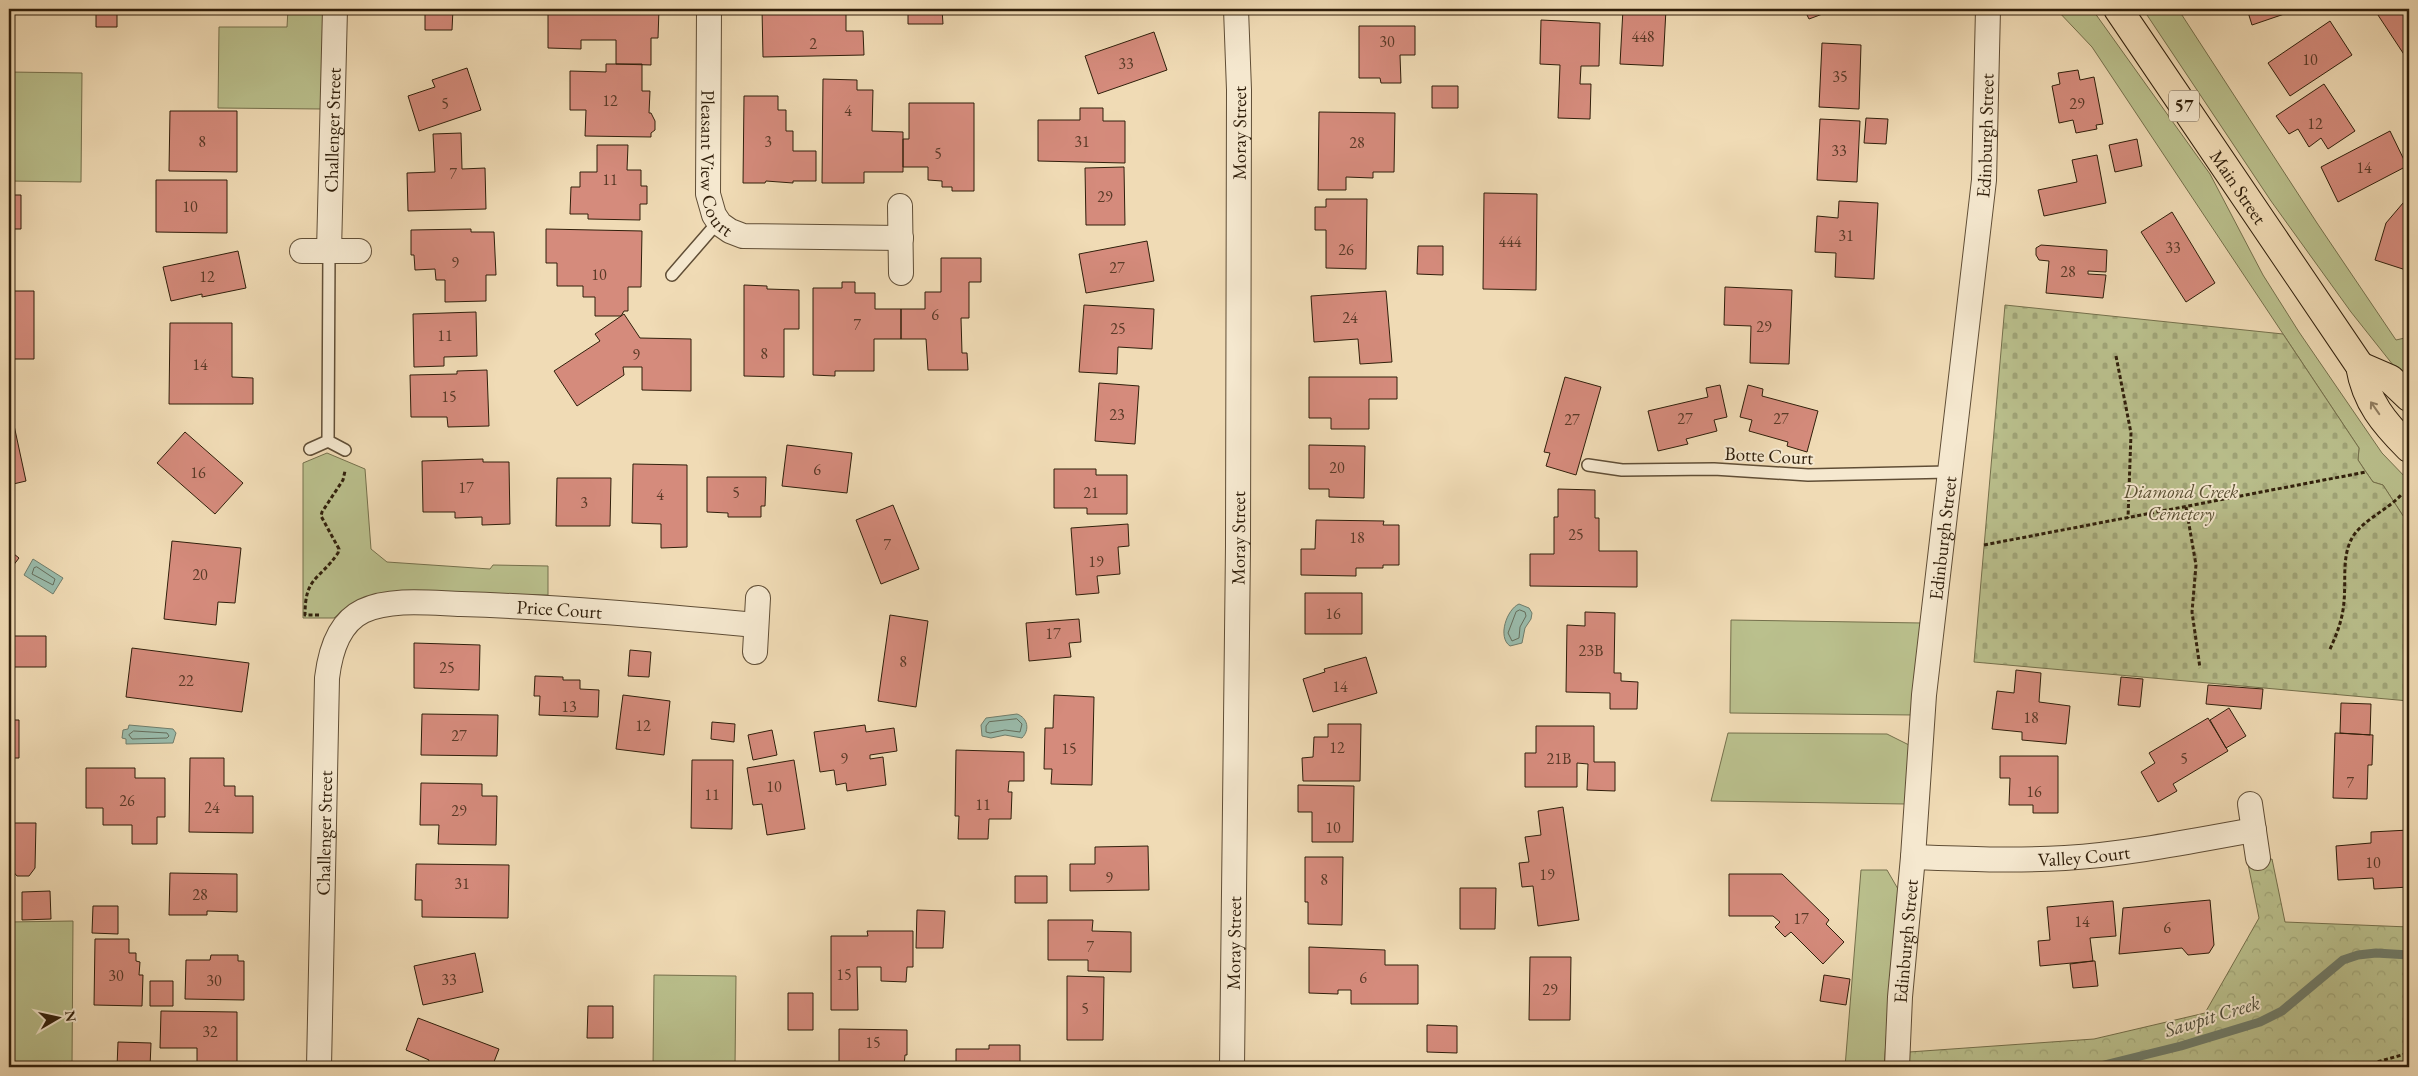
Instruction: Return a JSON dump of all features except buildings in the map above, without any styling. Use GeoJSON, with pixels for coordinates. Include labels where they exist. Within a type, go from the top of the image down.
{"type":"FeatureCollection","features":[{"type":"Feature","properties":{"kind":"main road","name":"Main Street"},"geometry":{"type":"LineString","coordinates":[[2118,9],[2360,366],[2363,385],[2372,404],[2409,448]]}},
{"type":"Feature","properties":{"kind":"main road"},"geometry":{"type":"LineString","coordinates":[[2360,366],[2390,379],[2409,397]]}},
{"type":"Feature","properties":{"kind":"street","name":"Challenger Street"},"geometry":{"type":"LineString","coordinates":[[329,251],[335,9]]}},
{"type":"Feature","properties":{"kind":"street","name":"Pleasant View Court"},"geometry":{"type":"LineString","coordinates":[[710,9],[708,194],[718,222],[730,231],[755,237],[901,238]]}},
{"type":"Feature","properties":{"kind":"street","name":"Moray Street"},"geometry":{"type":"LineString","coordinates":[[1232,1067],[1238,526],[1239,90],[1236,9]]}},
{"type":"Feature","properties":{"kind":"street","name":"Edinburgh Street"},"geometry":{"type":"LineString","coordinates":[[1896,1067],[1924,695],[1949,472],[1977,256],[1984,180],[1988,9]]}},
{"type":"Feature","properties":{"kind":"street"},"geometry":{"type":"LineString","coordinates":[[900,206],[901,273]]}},
{"type":"Feature","properties":{"kind":"street"},"geometry":{"type":"LineString","coordinates":[[302,251],[359,251]]}},
{"type":"Feature","properties":{"kind":"street"},"geometry":{"type":"LineString","coordinates":[[755,652],[758,598]]}},
{"type":"Feature","properties":{"kind":"street","name":"Price Court"},"geometry":{"type":"LineString","coordinates":[[362,611],[379,606],[398,604],[519,606],[756,625]]}},
{"type":"Feature","properties":{"kind":"street","name":"Challenger Street"},"geometry":{"type":"LineString","coordinates":[[320,1067],[327,678],[337,638],[350,620],[362,611]]}},
{"type":"Feature","properties":{"kind":"street"},"geometry":{"type":"LineString","coordinates":[[2250,804],[2258,858]]}},
{"type":"Feature","properties":{"kind":"street","name":"Valley Court"},"geometry":{"type":"LineString","coordinates":[[1913,856],[2000,860],[2066,858],[2164,846],[2254,830]]}},
{"type":"Feature","properties":{"kind":"lane"},"geometry":{"type":"LineString","coordinates":[[672,275],[718,222]]}},
{"type":"Feature","properties":{"kind":"lane","name":"Challenger Street"},"geometry":{"type":"LineString","coordinates":[[328,441],[329,251]]}},
{"type":"Feature","properties":{"kind":"lane"},"geometry":{"type":"LineString","coordinates":[[310,449],[328,441],[345,450]]}},
{"type":"Feature","properties":{"kind":"lane","name":"Botte Court"},"geometry":{"type":"LineString","coordinates":[[1588,465],[1622,470],[1714,469],[1808,475],[1949,472]]}},
{"type":"Feature","properties":{"kind":"path"},"geometry":{"type":"LineString","coordinates":[[2116,356],[2131,433],[2128,518]]}},
{"type":"Feature","properties":{"kind":"path"},"geometry":{"type":"LineString","coordinates":[[1984,545],[2366,472]]}},
{"type":"Feature","properties":{"kind":"path"},"geometry":{"type":"LineString","coordinates":[[328,615],[305,615],[306,594],[310,585],[338,553],[339,549],[323,520],[322,512],[345,475]]}},
{"type":"Feature","properties":{"kind":"path"},"geometry":{"type":"LineString","coordinates":[[2330,649],[2342,617],[2347,552],[2351,539],[2364,523],[2387,509],[2402,494]]}},
{"type":"Feature","properties":{"kind":"path"},"geometry":{"type":"LineString","coordinates":[[2186,507],[2196,565],[2192,612],[2200,668]]}},
{"type":"Feature","properties":{"kind":"path"},"geometry":{"type":"LineString","coordinates":[[2359,1067],[2409,1053]]}},
{"type":"Feature","properties":{"kind":"green space"},"geometry":{"type":"Polygon","coordinates":[[[288,9],[324,9],[322,109],[218,108],[219,27],[287,27],[288,9]]]}},
{"type":"Feature","properties":{"kind":"green space"},"geometry":{"type":"Polygon","coordinates":[[[2056,9],[2092,9],[2210,174],[2263,275],[2299,332],[2382,453],[2409,481],[2409,525],[2383,485],[2373,482],[2358,460],[2359,448],[2092,47],[2056,9]]]}},
{"type":"Feature","properties":{"kind":"green space"},"geometry":{"type":"Polygon","coordinates":[[[2143,9],[2178,9],[2317,223],[2396,340],[2409,337],[2409,380],[2397,370],[2351,312],[2271,201],[2143,9]]]}},
{"type":"Feature","properties":{"kind":"green space"},"geometry":{"type":"Polygon","coordinates":[[[9,72],[82,73],[81,182],[9,181],[9,72]]]}},
{"type":"Feature","properties":{"kind":"green space","name":"Diamond Creek Cemetery"},"geometry":{"type":"Polygon","coordinates":[[[2005,305],[2283,334],[2359,448],[2358,460],[2373,482],[2383,485],[2409,525],[2409,701],[1974,662],[2005,305]]]}},
{"type":"Feature","properties":{"kind":"green space"},"geometry":{"type":"Polygon","coordinates":[[[327,453],[365,469],[371,549],[387,562],[490,569],[493,565],[548,566],[548,595],[481,594],[363,599],[347,607],[334,618],[303,618],[303,463],[327,453]]]}},
{"type":"Feature","properties":{"kind":"green space"},"geometry":{"type":"Polygon","coordinates":[[[1731,620],[1922,623],[1913,715],[1730,713],[1731,620]]]}},
{"type":"Feature","properties":{"kind":"green space"},"geometry":{"type":"Polygon","coordinates":[[[1728,733],[1887,734],[1909,745],[1905,804],[1711,801],[1728,733]]]}},
{"type":"Feature","properties":{"kind":"green space"},"geometry":{"type":"Polygon","coordinates":[[[2272,859],[2285,922],[2409,927],[2409,1062],[2391,1067],[1944,1067],[1940,1065],[1933,1067],[1908,1067],[1909,1052],[2094,1039],[2205,1013],[2259,918],[2248,864],[2272,859]]]}},
{"type":"Feature","properties":{"kind":"green space"},"geometry":{"type":"Polygon","coordinates":[[[1861,870],[1887,870],[1898,889],[1884,1067],[1845,1067],[1861,870]]]}},
{"type":"Feature","properties":{"kind":"green space"},"geometry":{"type":"Polygon","coordinates":[[[73,921],[72,1067],[9,1067],[9,922],[73,921]]]}},
{"type":"Feature","properties":{"kind":"green space"},"geometry":{"type":"Polygon","coordinates":[[[654,975],[736,976],[735,1067],[653,1067],[654,975]]]}},
{"type":"Feature","properties":{"kind":"water"},"geometry":{"type":"Polygon","coordinates":[[[33,559],[63,578],[53,594],[24,575],[33,559]]]}},
{"type":"Feature","properties":{"kind":"water"},"geometry":{"type":"Polygon","coordinates":[[[1519,604],[1529,608],[1532,613],[1531,619],[1525,628],[1522,643],[1510,646],[1504,636],[1505,624],[1511,611],[1519,604]]]}},
{"type":"Feature","properties":{"kind":"water"},"geometry":{"type":"Polygon","coordinates":[[[1017,714],[1024,718],[1027,724],[1025,735],[1022,738],[1005,735],[991,738],[982,736],[981,725],[986,718],[1017,714]]]}},
{"type":"Feature","properties":{"kind":"water"},"geometry":{"type":"Polygon","coordinates":[[[129,725],[173,729],[176,733],[173,743],[126,744],[126,739],[122,738],[123,730],[128,729],[129,725]]]}},
{"type":"Feature","properties":{"kind":"waterway","name":"Sawpit Creek"},"geometry":{"type":"LineString","coordinates":[[2096,1067],[2181,1046],[2260,1022],[2282,1011],[2343,960],[2358,955],[2376,953],[2409,955]]}}]}
